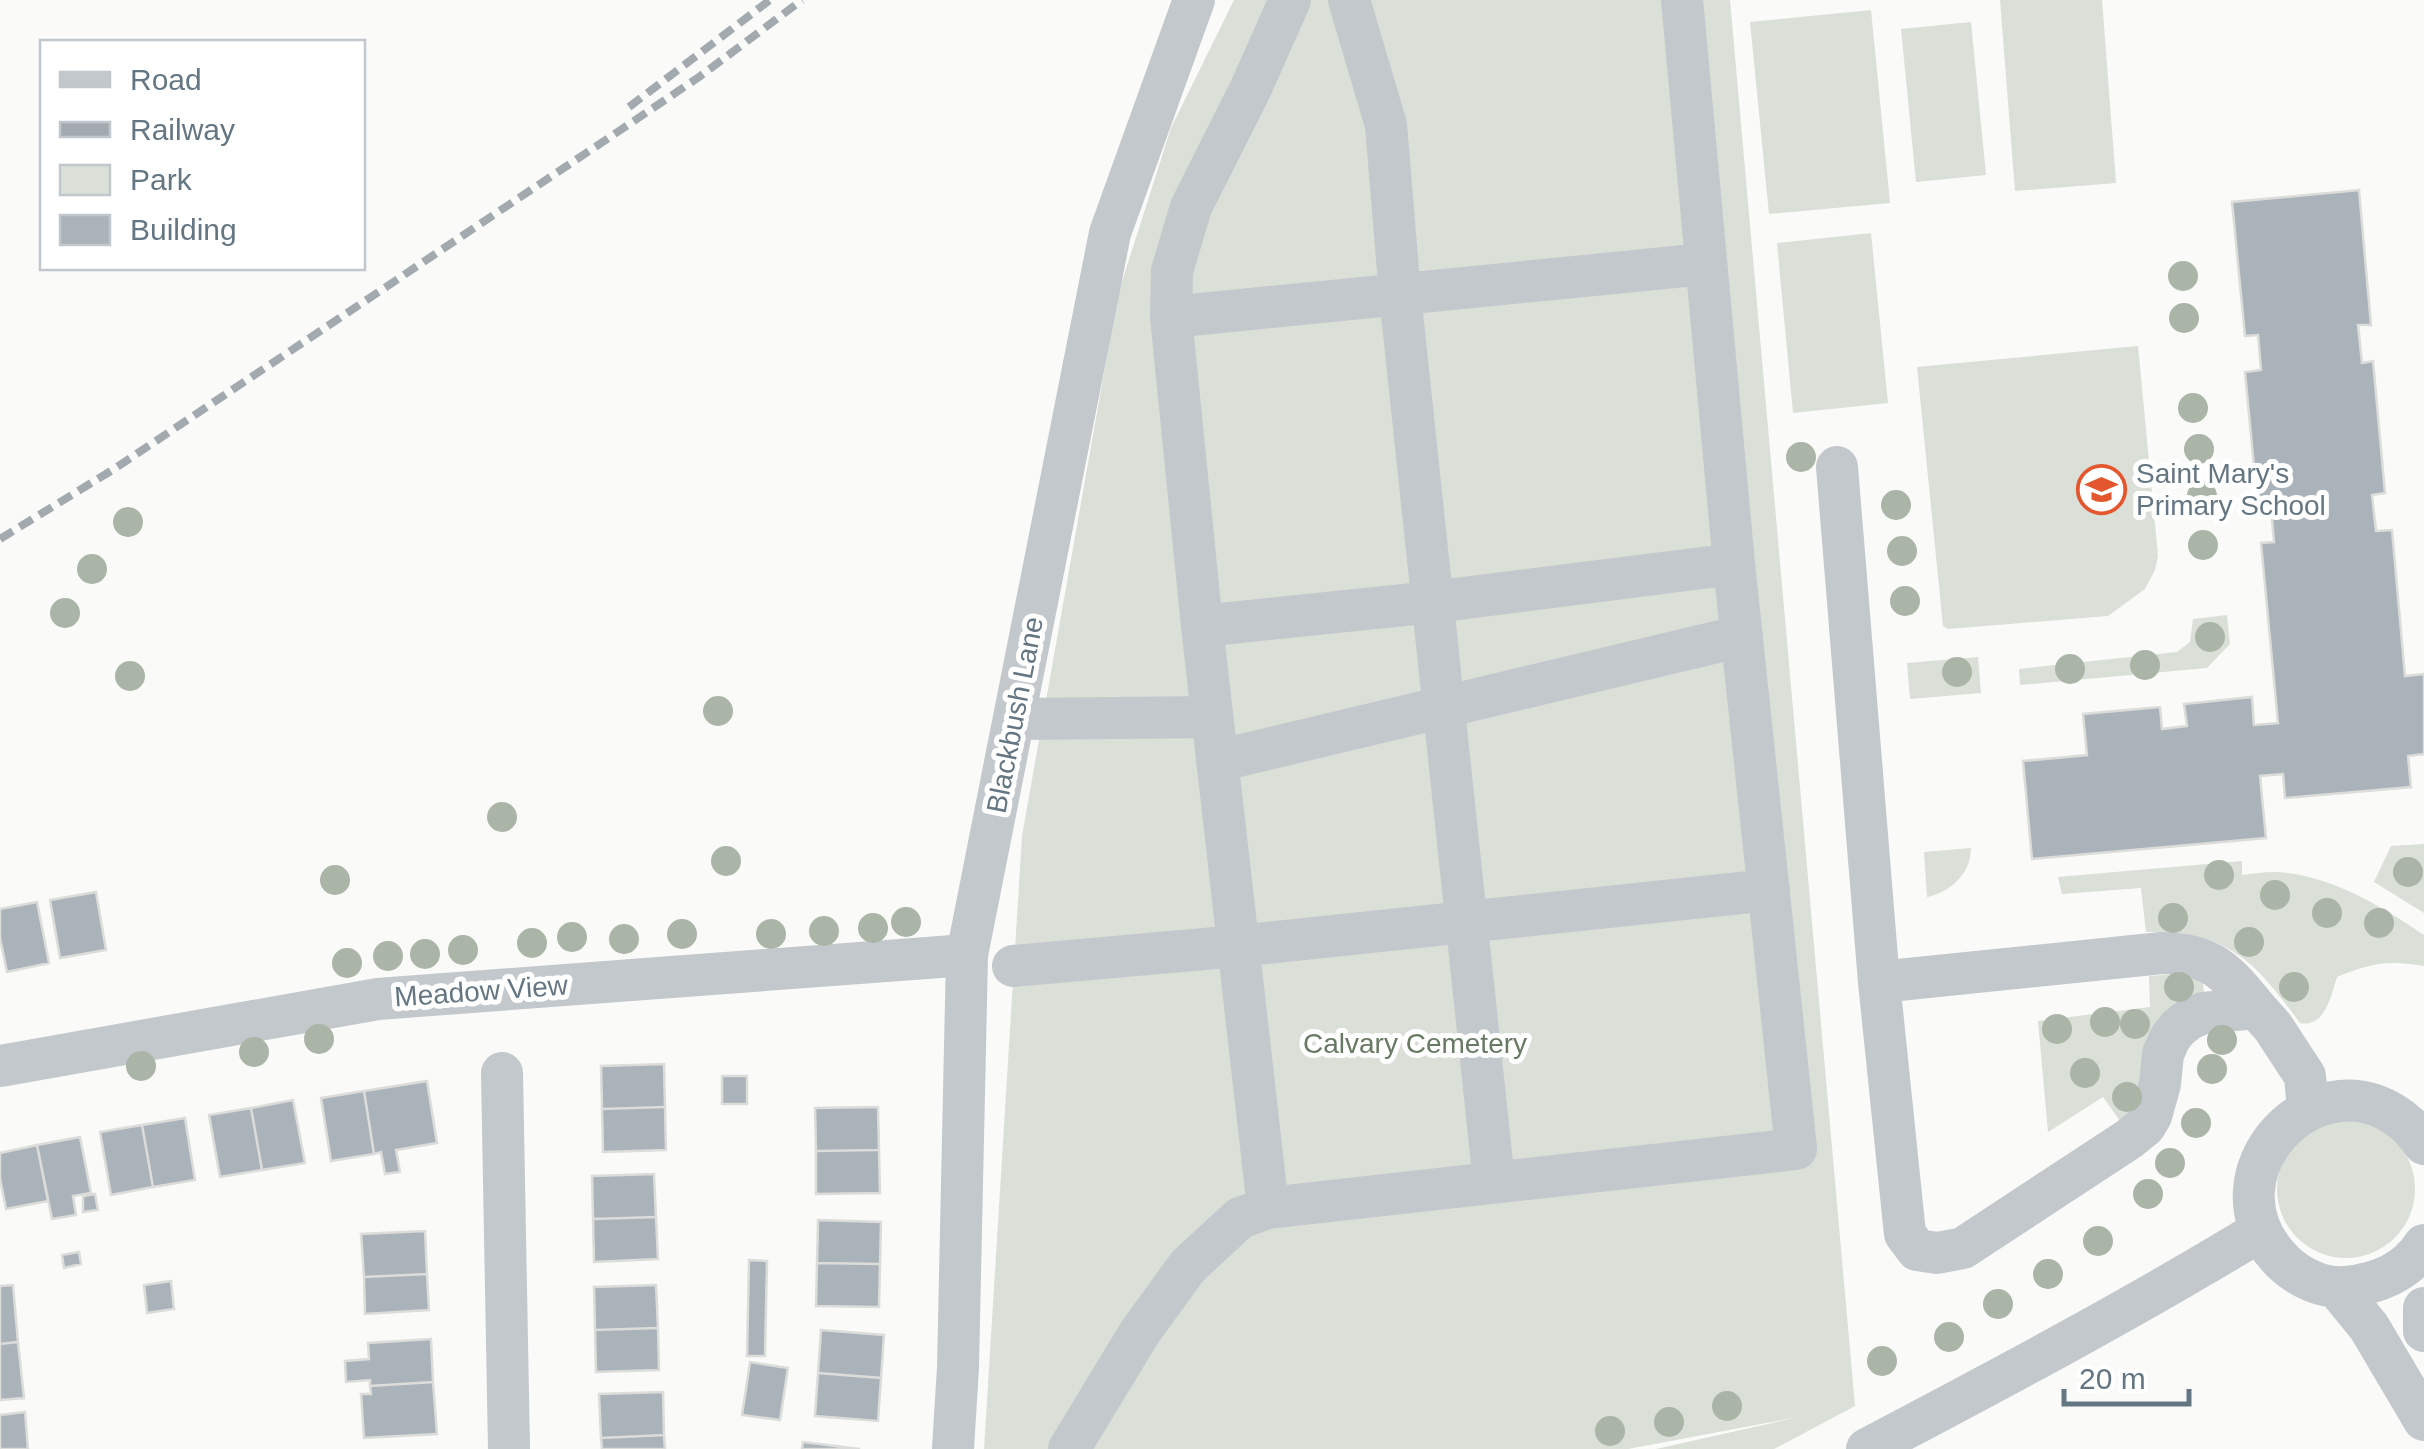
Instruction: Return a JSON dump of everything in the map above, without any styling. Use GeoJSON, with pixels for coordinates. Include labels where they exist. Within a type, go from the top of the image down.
{"type":"FeatureCollection","features":[{"type":"Feature","properties":{"kind":"street","name":"Blackbush Lane"},"geometry":{"type":"LineString","coordinates":[[953,1449],[967,955],[1110,234],[1194,0]]}},
{"type":"Feature","properties":{"kind":"street"},"geometry":{"type":"LineString","coordinates":[[1268,1208],[1171,317],[1172,271],[1191,208],[1290,0]]}},
{"type":"Feature","properties":{"kind":"street"},"geometry":{"type":"LineString","coordinates":[[1349,0],[1386,126],[1400,295],[1494,1182]]}},
{"type":"Feature","properties":{"kind":"street"},"geometry":{"type":"LineString","coordinates":[[1069,1449],[1140,1332],[1188,1266],[1240,1218],[1268,1208],[1796,1148],[1734,564],[1682,0]]}},
{"type":"Feature","properties":{"kind":"street"},"geometry":{"type":"LineString","coordinates":[[1171,317],[1705,264]]}},
{"type":"Feature","properties":{"kind":"street"},"geometry":{"type":"LineString","coordinates":[[1837,467],[1905,1234],[1917,1250],[1937,1253],[1963,1248],[2145,1126],[2151,1116],[2163,1054],[2170,1038],[2188,1020],[2203,1013],[2256,1008]]}},
{"type":"Feature","properties":{"kind":"street"},"geometry":{"type":"LineString","coordinates":[[1202,626],[1734,564]]}},
{"type":"Feature","properties":{"kind":"street"},"geometry":{"type":"LineString","coordinates":[[1217,761],[1742,636]]}},
{"type":"Feature","properties":{"kind":"street"},"geometry":{"type":"LineString","coordinates":[[1014,719],[1212,717]]}},
{"type":"Feature","properties":{"kind":"street"},"geometry":{"type":"LineString","coordinates":[[1013,966],[1769,890]]}},
{"type":"Feature","properties":{"kind":"street"},"geometry":{"type":"LineString","coordinates":[[1880,982],[2162,953],[2202,958],[2220,967],[2273,1027],[2305,1076],[2308,1109]]}},
{"type":"Feature","properties":{"kind":"street","name":"Meadow View"},"geometry":{"type":"LineString","coordinates":[[0,1066],[378,999],[967,955]]}},
{"type":"Feature","properties":{"kind":"street"},"geometry":{"type":"LineString","coordinates":[[502,1073],[508,1449]]}},
{"type":"Feature","properties":{"kind":"street"},"geometry":{"type":"LineString","coordinates":[[2424,1144],[2410,1126],[2387,1111],[2362,1102],[2334,1102],[2308,1109],[2284,1126],[2266,1148],[2255,1174],[2253,1203],[2260,1232],[2273,1252],[2291,1270],[2313,1282],[2337,1288],[2369,1285],[2398,1272],[2424,1245]]}},
{"type":"Feature","properties":{"kind":"street"},"geometry":{"type":"LineString","coordinates":[[1868,1449],[2038,1359],[2260,1232]]}},
{"type":"Feature","properties":{"kind":"street"},"geometry":{"type":"LineString","coordinates":[[2337,1288],[2369,1327],[2424,1420]]}},
{"type":"Feature","properties":{"kind":"street"},"geometry":{"type":"LineString","coordinates":[[2424,1308],[2424,1331]]}},
{"type":"Feature","properties":{"kind":"green space","name":"Calvary Cemetery"},"geometry":{"type":"Polygon","coordinates":[[[1234,0],[1730,0],[1855,1406],[1774,1449],[1656,1449],[1799,1417],[1628,1449],[984,1449],[1022,836],[1118,294],[1171,128],[1234,0]]]}},
{"type":"Feature","properties":{"kind":"green space"},"geometry":{"type":"Polygon","coordinates":[[[2000,0],[2102,0],[2116,183],[2015,191],[2000,0]]]}},
{"type":"Feature","properties":{"kind":"green space"},"geometry":{"type":"Polygon","coordinates":[[[1871,10],[1890,203],[1769,214],[1750,22],[1871,10]]]}},
{"type":"Feature","properties":{"kind":"green space"},"geometry":{"type":"Polygon","coordinates":[[[1971,22],[1986,175],[1916,182],[1901,29],[1971,22]]]}},
{"type":"Feature","properties":{"kind":"green space"},"geometry":{"type":"Polygon","coordinates":[[[1871,233],[1888,403],[1793,413],[1777,243],[1871,233]]]}},
{"type":"Feature","properties":{"kind":"green space"},"geometry":{"type":"Polygon","coordinates":[[[2138,346],[2158,556],[2145,589],[2108,616],[1948,629],[1943,626],[1917,367],[2138,346]]]}},
{"type":"Feature","properties":{"kind":"green space"},"geometry":{"type":"Polygon","coordinates":[[[2227,615],[2230,644],[2207,668],[2020,685],[2019,669],[2177,652],[2190,642],[2193,619],[2227,615]]]}},
{"type":"Feature","properties":{"kind":"green space"},"geometry":{"type":"Polygon","coordinates":[[[1978,657],[1981,693],[1910,699],[1907,663],[1978,657]]]}},
{"type":"Feature","properties":{"kind":"green space"},"geometry":{"type":"Polygon","coordinates":[[[2424,844],[2424,913],[2374,882],[2391,846],[2424,844]]]}},
{"type":"Feature","properties":{"kind":"green space"},"geometry":{"type":"Polygon","coordinates":[[[1971,848],[1968,866],[1958,880],[1927,897],[1924,852],[1971,848]]]}},
{"type":"Feature","properties":{"kind":"green space"},"geometry":{"type":"Polygon","coordinates":[[[2242,861],[2242,875],[2273,872],[2313,878],[2390,913],[2424,935],[2424,966],[2379,964],[2337,977],[2321,1016],[2300,1023],[2268,982],[2237,954],[2199,937],[2146,932],[2141,888],[2062,894],[2058,877],[2242,861]]]}},
{"type":"Feature","properties":{"kind":"green space"},"geometry":{"type":"Polygon","coordinates":[[[2192,973],[2203,984],[2204,992],[2138,1104],[2120,1121],[2103,1097],[2048,1132],[2038,1021],[2150,1007],[2149,976],[2192,973]]]}},
{"type":"Feature","properties":{"kind":"green space"},"geometry":{"type":"Polygon","coordinates":[[[2346,1120],[2372,1126],[2395,1140],[2409,1163],[2415,1189],[2409,1215],[2395,1238],[2372,1252],[2346,1258],[2320,1252],[2297,1238],[2283,1215],[2277,1189],[2283,1163],[2297,1140],[2320,1126],[2346,1120]]]}},
{"type":"Feature","properties":{"kind":"building"},"geometry":{"type":"Polygon","coordinates":[[[2359,190],[2371,325],[2358,325],[2362,363],[2373,361],[2385,493],[2372,495],[2376,531],[2392,530],[2405,676],[2424,674],[2424,754],[2408,756],[2411,787],[2285,798],[2283,774],[2260,776],[2266,838],[2032,859],[2023,761],[2087,755],[2083,714],[2160,707],[2162,729],[2187,726],[2184,704],[2252,697],[2254,725],[2278,723],[2261,543],[2274,542],[2271,508],[2258,509],[2245,372],[2261,370],[2258,335],[2245,336],[2232,202],[2359,190]]]}},
{"type":"Feature","properties":{"kind":"building"},"geometry":{"type":"Polygon","coordinates":[[[96,892],[106,950],[60,958],[50,900],[96,892]]]}},
{"type":"Feature","properties":{"kind":"building"},"geometry":{"type":"Polygon","coordinates":[[[37,902],[49,963],[7,972],[0,938],[0,909],[37,902]]]}},
{"type":"Feature","properties":{"kind":"building"},"geometry":{"type":"Polygon","coordinates":[[[664,1064],[665,1107],[602,1109],[601,1066],[664,1064]]]}},
{"type":"Feature","properties":{"kind":"building"},"geometry":{"type":"Polygon","coordinates":[[[722,1076],[747,1076],[747,1104],[722,1104],[722,1076]]]}},
{"type":"Feature","properties":{"kind":"building"},"geometry":{"type":"Polygon","coordinates":[[[427,1081],[437,1143],[396,1150],[400,1172],[385,1174],[381,1152],[374,1154],[364,1091],[427,1081]]]}},
{"type":"Feature","properties":{"kind":"building"},"geometry":{"type":"Polygon","coordinates":[[[364,1091],[374,1154],[331,1161],[321,1098],[364,1091]]]}},
{"type":"Feature","properties":{"kind":"building"},"geometry":{"type":"Polygon","coordinates":[[[293,1100],[305,1163],[262,1170],[251,1108],[293,1100]]]}},
{"type":"Feature","properties":{"kind":"building"},"geometry":{"type":"Polygon","coordinates":[[[665,1107],[666,1150],[603,1152],[602,1109],[665,1107]]]}},
{"type":"Feature","properties":{"kind":"building"},"geometry":{"type":"Polygon","coordinates":[[[878,1107],[879,1150],[816,1151],[815,1108],[878,1107]]]}},
{"type":"Feature","properties":{"kind":"building"},"geometry":{"type":"Polygon","coordinates":[[[251,1108],[262,1170],[220,1177],[209,1115],[251,1108]]]}},
{"type":"Feature","properties":{"kind":"building"},"geometry":{"type":"Polygon","coordinates":[[[185,1118],[195,1180],[153,1187],[142,1125],[185,1118]]]}},
{"type":"Feature","properties":{"kind":"building"},"geometry":{"type":"Polygon","coordinates":[[[142,1125],[153,1187],[111,1195],[100,1132],[142,1125]]]}},
{"type":"Feature","properties":{"kind":"building"},"geometry":{"type":"Polygon","coordinates":[[[80,1137],[91,1193],[73,1196],[76,1215],[52,1219],[37,1145],[80,1137]]]}},
{"type":"Feature","properties":{"kind":"building"},"geometry":{"type":"Polygon","coordinates":[[[37,1145],[48,1201],[6,1209],[0,1153],[37,1145]]]}},
{"type":"Feature","properties":{"kind":"building"},"geometry":{"type":"Polygon","coordinates":[[[879,1150],[880,1193],[816,1194],[816,1151],[879,1150]]]}},
{"type":"Feature","properties":{"kind":"building"},"geometry":{"type":"Polygon","coordinates":[[[654,1174],[656,1217],[593,1219],[592,1176],[654,1174]]]}},
{"type":"Feature","properties":{"kind":"building"},"geometry":{"type":"Polygon","coordinates":[[[95,1194],[98,1210],[83,1212],[83,1196],[95,1194]]]}},
{"type":"Feature","properties":{"kind":"building"},"geometry":{"type":"Polygon","coordinates":[[[656,1217],[658,1259],[594,1262],[593,1219],[656,1217]]]}},
{"type":"Feature","properties":{"kind":"building"},"geometry":{"type":"Polygon","coordinates":[[[818,1220],[881,1222],[880,1264],[817,1263],[818,1220]]]}},
{"type":"Feature","properties":{"kind":"building"},"geometry":{"type":"Polygon","coordinates":[[[425,1231],[427,1274],[364,1277],[361,1234],[425,1231]]]}},
{"type":"Feature","properties":{"kind":"building"},"geometry":{"type":"Polygon","coordinates":[[[79,1252],[81,1264],[64,1268],[62,1255],[79,1252]]]}},
{"type":"Feature","properties":{"kind":"building"},"geometry":{"type":"Polygon","coordinates":[[[749,1260],[767,1261],[765,1356],[747,1356],[749,1260]]]}},
{"type":"Feature","properties":{"kind":"building"},"geometry":{"type":"Polygon","coordinates":[[[817,1263],[880,1264],[879,1307],[816,1306],[817,1263]]]}},
{"type":"Feature","properties":{"kind":"building"},"geometry":{"type":"Polygon","coordinates":[[[427,1274],[429,1310],[365,1314],[364,1277],[427,1274]]]}},
{"type":"Feature","properties":{"kind":"building"},"geometry":{"type":"Polygon","coordinates":[[[171,1281],[174,1309],[147,1313],[144,1285],[171,1281]]]}},
{"type":"Feature","properties":{"kind":"building"},"geometry":{"type":"Polygon","coordinates":[[[13,1285],[18,1342],[0,1344],[0,1286],[13,1285]]]}},
{"type":"Feature","properties":{"kind":"building"},"geometry":{"type":"Polygon","coordinates":[[[656,1285],[658,1328],[595,1330],[594,1287],[656,1285]]]}},
{"type":"Feature","properties":{"kind":"building"},"geometry":{"type":"Polygon","coordinates":[[[658,1328],[659,1370],[596,1372],[595,1330],[658,1328]]]}},
{"type":"Feature","properties":{"kind":"building"},"geometry":{"type":"Polygon","coordinates":[[[821,1330],[884,1335],[881,1378],[818,1373],[821,1330]]]}},
{"type":"Feature","properties":{"kind":"building"},"geometry":{"type":"Polygon","coordinates":[[[431,1339],[433,1382],[370,1386],[370,1380],[346,1382],[345,1361],[369,1359],[368,1343],[431,1339]]]}},
{"type":"Feature","properties":{"kind":"building"},"geometry":{"type":"Polygon","coordinates":[[[18,1342],[24,1398],[0,1400],[0,1344],[18,1342]]]}},
{"type":"Feature","properties":{"kind":"building"},"geometry":{"type":"Polygon","coordinates":[[[750,1362],[788,1368],[780,1420],[742,1415],[750,1362]]]}},
{"type":"Feature","properties":{"kind":"building"},"geometry":{"type":"Polygon","coordinates":[[[818,1373],[881,1378],[878,1421],[815,1416],[818,1373]]]}},
{"type":"Feature","properties":{"kind":"building"},"geometry":{"type":"Polygon","coordinates":[[[433,1382],[437,1434],[364,1438],[361,1394],[371,1394],[370,1386],[433,1382]]]}},
{"type":"Feature","properties":{"kind":"building"},"geometry":{"type":"Polygon","coordinates":[[[663,1392],[664,1435],[601,1438],[599,1394],[663,1392]]]}},
{"type":"Feature","properties":{"kind":"building"},"geometry":{"type":"Polygon","coordinates":[[[25,1412],[28,1449],[0,1449],[0,1415],[25,1412]]]}},
{"type":"Feature","properties":{"kind":"building"},"geometry":{"type":"Polygon","coordinates":[[[664,1435],[665,1449],[602,1449],[601,1438],[664,1435]]]}},
{"type":"Feature","properties":{"kind":"building"},"geometry":{"type":"Polygon","coordinates":[[[803,1442],[860,1449],[802,1449],[803,1442]]]}},
{"type":"Feature","properties":{"kind":"railway"},"geometry":{"type":"LineString","coordinates":[[629,107],[770,0]]}},
{"type":"Feature","properties":{"kind":"railway"},"geometry":{"type":"LineString","coordinates":[[0,539],[114,469],[622,129],[802,0]]}},
{"type":"Feature","properties":{"kind":"place","name":"Saint Mary's Primary School"},"geometry":{"type":"Point","coordinates":[2101,489]}}]}
